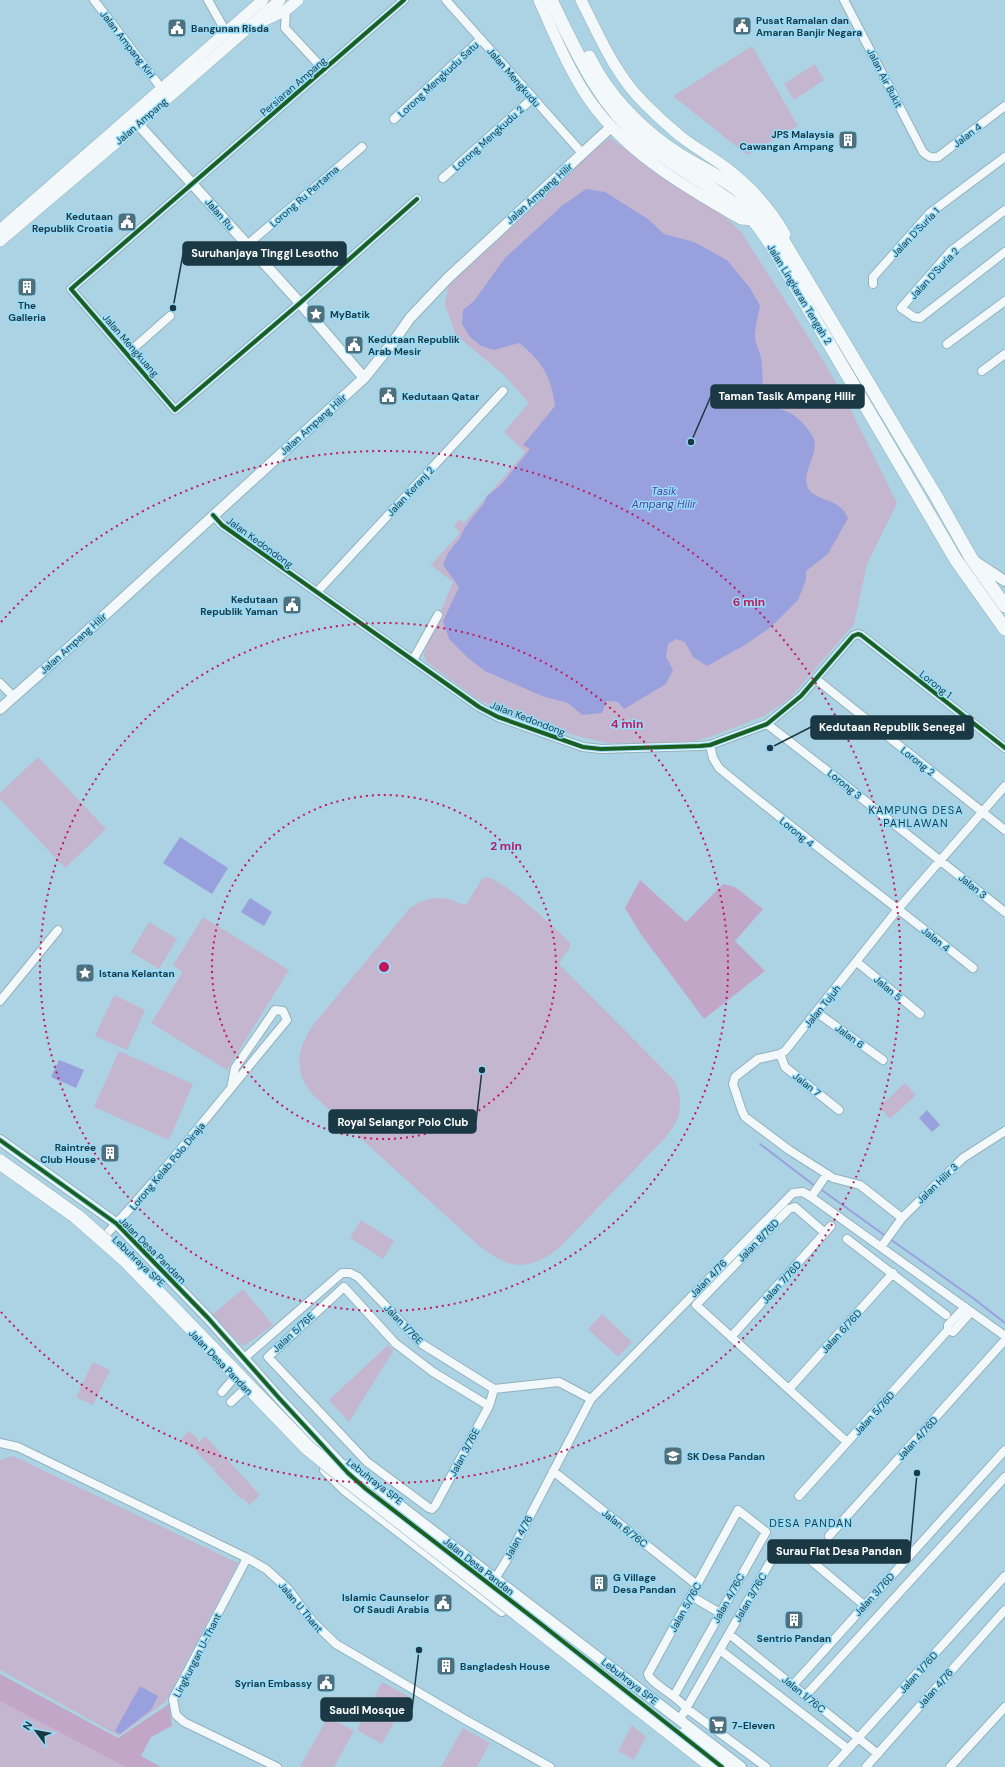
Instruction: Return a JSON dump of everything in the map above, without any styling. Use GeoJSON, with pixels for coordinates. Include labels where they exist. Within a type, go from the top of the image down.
{"type":"FeatureCollection","features":[{"type":"Feature","properties":{"kind":"highway","name":"Jalan Lingkaran Tengah 2"},"geometry":{"type":"LineString","coordinates":[[551,0],[585,70],[599,92],[613,110],[642,140],[657,152],[738,190],[762,212],[781,237],[971,558],[1005,606]]}},
{"type":"Feature","properties":{"kind":"highway","name":"Jalan Lingkaran Tengah 2"},"geometry":{"type":"LineString","coordinates":[[561,0],[593,66],[620,103],[662,142],[754,220],[774,250],[956,560],[1005,629]]}},
{"type":"Feature","properties":{"kind":"highway","name":"Lebuhraya SPE"},"geometry":{"type":"LineString","coordinates":[[0,1152],[34,1173],[82,1209],[132,1252],[278,1407],[313,1441],[340,1464],[726,1767]]}},
{"type":"Feature","properties":{"kind":"highway","name":"Lebuhraya SPE"},"geometry":{"type":"LineString","coordinates":[[0,1162],[76,1216],[125,1259],[308,1448],[714,1767]]}},
{"type":"Feature","properties":{"kind":"main road"},"geometry":{"type":"LineString","coordinates":[[242,25],[256,0]]}},
{"type":"Feature","properties":{"kind":"main road","name":"Jalan Ampang"},"geometry":{"type":"LineString","coordinates":[[0,241],[138,124],[242,25],[263,0]]}},
{"type":"Feature","properties":{"kind":"main road","name":"Jalan Ampang"},"geometry":{"type":"LineString","coordinates":[[0,230],[226,32],[242,25],[280,0]]}},
{"type":"Feature","properties":{"kind":"main road"},"geometry":{"type":"LineString","coordinates":[[242,25],[286,10],[298,0]]}},
{"type":"Feature","properties":{"kind":"main road"},"geometry":{"type":"LineString","coordinates":[[539,0],[570,68],[584,92],[611,127],[653,164],[666,173],[741,219],[754,220]]}},
{"type":"Feature","properties":{"kind":"main road"},"geometry":{"type":"LineString","coordinates":[[582,0],[611,61],[627,84],[645,104],[681,136],[726,168],[754,192],[772,212],[784,234],[796,262]]}},
{"type":"Feature","properties":{"kind":"street","name":"Jalan Ampang Kiri"},"geometry":{"type":"LineString","coordinates":[[94,0],[162,89]]}},
{"type":"Feature","properties":{"kind":"street"},"geometry":{"type":"LineString","coordinates":[[208,0],[226,32]]}},
{"type":"Feature","properties":{"kind":"street","name":"Persiaran Ampang"},"geometry":{"type":"LineString","coordinates":[[193,184],[404,0]]}},
{"type":"Feature","properties":{"kind":"street","name":"Jalan Mengkudu"},"geometry":{"type":"LineString","coordinates":[[446,0],[582,154]]}},
{"type":"Feature","properties":{"kind":"street","name":"Jalan Air Bukit"},"geometry":{"type":"LineString","coordinates":[[844,0],[922,152],[927,156]]}},
{"type":"Feature","properties":{"kind":"street"},"geometry":{"type":"LineString","coordinates":[[286,10],[285,28],[324,70]]}},
{"type":"Feature","properties":{"kind":"street","name":"Lorong Mengkudu Satu"},"geometry":{"type":"LineString","coordinates":[[394,119],[482,39]]}},
{"type":"Feature","properties":{"kind":"street","name":"Lorong Mengkudu 2"},"geometry":{"type":"LineString","coordinates":[[443,178],[533,98]]}},
{"type":"Feature","properties":{"kind":"street","name":"Jalan 4"},"geometry":{"type":"LineString","coordinates":[[927,156],[932,158],[938,157],[1005,106]]}},
{"type":"Feature","properties":{"kind":"street","name":"Jalan Ru"},"geometry":{"type":"LineString","coordinates":[[138,124],[300,303],[364,378]]}},
{"type":"Feature","properties":{"kind":"street","name":"Jalan Ampang Hilir"},"geometry":{"type":"LineString","coordinates":[[0,708],[364,378],[394,342],[410,318],[448,278],[611,127]]}},
{"type":"Feature","properties":{"kind":"street","name":"Lorong Ru Pertama"},"geometry":{"type":"LineString","coordinates":[[247,245],[362,147]]}},
{"type":"Feature","properties":{"kind":"street","name":"Jalan D'Suria 1"},"geometry":{"type":"LineString","coordinates":[[873,284],[873,278],[930,213],[1005,157]]}},
{"type":"Feature","properties":{"kind":"street","name":"Jalan Mengkuang"},"geometry":{"type":"LineString","coordinates":[[193,184],[71,289],[175,410],[300,303]]}},
{"type":"Feature","properties":{"kind":"street"},"geometry":{"type":"LineString","coordinates":[[300,303],[417,199]]}},
{"type":"Feature","properties":{"kind":"street","name":"Jalan D'Suria 2"},"geometry":{"type":"LineString","coordinates":[[1005,210],[951,251],[902,308],[914,317],[920,318],[1005,252]]}},
{"type":"Feature","properties":{"kind":"street"},"geometry":{"type":"LineString","coordinates":[[947,344],[1005,301]]}},
{"type":"Feature","properties":{"kind":"street"},"geometry":{"type":"LineString","coordinates":[[127,354],[170,316]]}},
{"type":"Feature","properties":{"kind":"street"},"geometry":{"type":"LineString","coordinates":[[982,371],[1005,354]]}},
{"type":"Feature","properties":{"kind":"street","name":"Jalan Keranj 2"},"geometry":{"type":"LineString","coordinates":[[317,592],[503,391]]}},
{"type":"Feature","properties":{"kind":"street","name":"Jalan Kedondong"},"geometry":{"type":"LineString","coordinates":[[213,515],[222,526],[479,707],[498,717],[583,747],[601,749],[667,748],[710,745],[767,724],[801,696],[853,636],[858,634]]}},
{"type":"Feature","properties":{"kind":"street"},"geometry":{"type":"LineString","coordinates":[[971,558],[1005,580]]}},
{"type":"Feature","properties":{"kind":"street"},"geometry":{"type":"LineString","coordinates":[[413,660],[438,615]]}},
{"type":"Feature","properties":{"kind":"street","name":"Lorong 1"},"geometry":{"type":"LineString","coordinates":[[858,634],[1005,748]]}},
{"type":"Feature","properties":{"kind":"street","name":"Lorong 2"},"geometry":{"type":"LineString","coordinates":[[816,679],[1005,830]]}},
{"type":"Feature","properties":{"kind":"street"},"geometry":{"type":"LineString","coordinates":[[0,683],[13,696]]}},
{"type":"Feature","properties":{"kind":"street","name":"Lorong 3"},"geometry":{"type":"LineString","coordinates":[[767,724],[940,860]]}},
{"type":"Feature","properties":{"kind":"street","name":"Lorong 4"},"geometry":{"type":"LineString","coordinates":[[710,745],[713,758],[719,768],[815,846],[898,909]]}},
{"type":"Feature","properties":{"kind":"street","name":"Jalan Tujuh"},"geometry":{"type":"LineString","coordinates":[[780,1054],[785,1051],[898,909],[1005,786]]}},
{"type":"Feature","properties":{"kind":"street","name":"Jalan 3"},"geometry":{"type":"LineString","coordinates":[[940,860],[1005,912]]}},
{"type":"Feature","properties":{"kind":"street","name":"Jalan 4"},"geometry":{"type":"LineString","coordinates":[[898,909],[973,968]]}},
{"type":"Feature","properties":{"kind":"street"},"geometry":{"type":"LineString","coordinates":[[0,1001],[58,930]]}},
{"type":"Feature","properties":{"kind":"street","name":"Jalan 5"},"geometry":{"type":"LineString","coordinates":[[857,962],[920,1014]]}},
{"type":"Feature","properties":{"kind":"street","name":"Lorong Kelab Polo Diraja"},"geometry":{"type":"LineString","coordinates":[[101,1241],[139,1200],[211,1115],[231,1088],[287,1020],[284,1011],[275,1010],[235,1068],[231,1088]]}},
{"type":"Feature","properties":{"kind":"street","name":"Jalan 6"},"geometry":{"type":"LineString","coordinates":[[816,1012],[883,1060]]}},
{"type":"Feature","properties":{"kind":"street"},"geometry":{"type":"LineString","coordinates":[[780,1054],[758,1059],[735,1077],[733,1084],[742,1111],[750,1122],[825,1177],[860,1185],[902,1218]]}},
{"type":"Feature","properties":{"kind":"street","name":"Jalan 7"},"geometry":{"type":"LineString","coordinates":[[780,1054],[785,1067],[839,1110]]}},
{"type":"Feature","properties":{"kind":"street","name":"Jalan Hilir 3"},"geometry":{"type":"LineString","coordinates":[[883,1244],[902,1218],[967,1154],[1005,1131]]}},
{"type":"Feature","properties":{"kind":"street","name":"Jalan Desa Pandam"},"geometry":{"type":"LineString","coordinates":[[0,1140],[117,1224],[208,1318],[243,1359]]}},
{"type":"Feature","properties":{"kind":"street","name":"Jalan Desa Pandan"},"geometry":{"type":"LineString","coordinates":[[0,1166],[30,1186],[101,1241],[345,1490],[705,1767]]}},
{"type":"Feature","properties":{"kind":"street"},"geometry":{"type":"LineString","coordinates":[[811,1197],[825,1177]]}},
{"type":"Feature","properties":{"kind":"street","name":"Jalan 4/76"},"geometry":{"type":"LineString","coordinates":[[492,1585],[591,1399],[793,1193],[798,1191],[811,1197],[883,1244],[1005,1336]]}},
{"type":"Feature","properties":{"kind":"street","name":"Jalan 8/76D"},"geometry":{"type":"LineString","coordinates":[[731,1337],[696,1305],[789,1209],[795,1208],[825,1233]]}},
{"type":"Feature","properties":{"kind":"street","name":"Jalan 7/76D"},"geometry":{"type":"LineString","coordinates":[[731,1337],[831,1226]]}},
{"type":"Feature","properties":{"kind":"street"},"geometry":{"type":"LineString","coordinates":[[847,1239],[946,1315]]}},
{"type":"Feature","properties":{"kind":"street","name":"Jalan 1/76E"},"geometry":{"type":"LineString","coordinates":[[243,1359],[342,1273],[350,1273],[358,1277],[422,1344],[494,1389]]}},
{"type":"Feature","properties":{"kind":"street","name":"Jalan 6/76D"},"geometry":{"type":"LineString","coordinates":[[789,1389],[893,1273]]}},
{"type":"Feature","properties":{"kind":"street","name":"Jalan 5/76E"},"geometry":{"type":"LineString","coordinates":[[429,1508],[367,1462],[268,1359],[269,1354],[343,1287],[395,1343],[427,1368],[489,1406]]}},
{"type":"Feature","properties":{"kind":"street","name":"Jalan 5/76D"},"geometry":{"type":"LineString","coordinates":[[799,1496],[948,1330],[953,1332],[968,1309]]}},
{"type":"Feature","properties":{"kind":"street"},"geometry":{"type":"LineString","coordinates":[[731,1337],[847,1442]]}},
{"type":"Feature","properties":{"kind":"street","name":"Jalan 4/76D"},"geometry":{"type":"LineString","coordinates":[[829,1536],[1005,1340]]}},
{"type":"Feature","properties":{"kind":"street","name":"Jalan Desa Pandan"},"geometry":{"type":"LineString","coordinates":[[243,1359],[305,1426],[358,1474],[492,1585],[722,1767]]}},
{"type":"Feature","properties":{"kind":"street"},"geometry":{"type":"LineString","coordinates":[[222,1392],[236,1378]]}},
{"type":"Feature","properties":{"kind":"street"},"geometry":{"type":"LineString","coordinates":[[494,1389],[560,1382],[591,1399]]}},
{"type":"Feature","properties":{"kind":"street"},"geometry":{"type":"LineString","coordinates":[[231,1402],[246,1388]]}},
{"type":"Feature","properties":{"kind":"street","name":"Jalan 3/76E"},"geometry":{"type":"LineString","coordinates":[[429,1508],[432,1509],[435,1506],[489,1406],[494,1389]]}},
{"type":"Feature","properties":{"kind":"street","name":"Jalan U Thant"},"geometry":{"type":"LineString","coordinates":[[0,1444],[18,1447],[247,1558],[266,1570],[288,1589],[313,1622],[336,1644],[464,1719],[550,1767]]}},
{"type":"Feature","properties":{"kind":"street","name":"Jalan 3/76D"},"geometry":{"type":"LineString","coordinates":[[793,1685],[1005,1450]]}},
{"type":"Feature","properties":{"kind":"street","name":"Jalan 6/76C"},"geometry":{"type":"LineString","coordinates":[[553,1471],[697,1585]]}},
{"type":"Feature","properties":{"kind":"street"},"geometry":{"type":"LineString","coordinates":[[806,1695],[1005,1477]]}},
{"type":"Feature","properties":{"kind":"street","name":"Jalan 5/76C"},"geometry":{"type":"LineString","coordinates":[[674,1696],[650,1679],[648,1674],[738,1510]]}},
{"type":"Feature","properties":{"kind":"street","name":"Jalan 4/76C"},"geometry":{"type":"LineString","coordinates":[[674,1696],[766,1532],[738,1510]]}},
{"type":"Feature","properties":{"kind":"street","name":"Jalan 3/76C"},"geometry":{"type":"LineString","coordinates":[[680,1719],[776,1552],[781,1547],[787,1544],[796,1548],[864,1605]]}},
{"type":"Feature","properties":{"kind":"street","name":"Lingkungan U-Thant"},"geometry":{"type":"LineString","coordinates":[[247,1558],[173,1699],[176,1715],[184,1722],[277,1767]]}},
{"type":"Feature","properties":{"kind":"street"},"geometry":{"type":"LineString","coordinates":[[452,1572],[479,1590],[492,1585]]}},
{"type":"Feature","properties":{"kind":"street","name":"Jalan 1/76D"},"geometry":{"type":"LineString","coordinates":[[832,1767],[1005,1576]]}},
{"type":"Feature","properties":{"kind":"street"},"geometry":{"type":"LineString","coordinates":[[492,1585],[488,1595],[509,1612],[521,1625]]}},
{"type":"Feature","properties":{"kind":"street","name":"Jalan Desa Pandan"},"geometry":{"type":"LineString","coordinates":[[492,1585],[604,1662],[741,1767]]}},
{"type":"Feature","properties":{"kind":"street"},"geometry":{"type":"LineString","coordinates":[[691,1596],[720,1613]]}},
{"type":"Feature","properties":{"kind":"street","name":"Jalan 4/76"},"geometry":{"type":"LineString","coordinates":[[866,1767],[1005,1610]]}},
{"type":"Feature","properties":{"kind":"street","name":"Jalan 1/76C"},"geometry":{"type":"LineString","coordinates":[[729,1634],[878,1754]]}},
{"type":"Feature","properties":{"kind":"street","name":"Jalan 1/76C"},"geometry":{"type":"LineString","coordinates":[[720,1650],[848,1749]]}},
{"type":"Feature","properties":{"kind":"street"},"geometry":{"type":"LineString","coordinates":[[674,1696],[682,1701],[686,1708],[766,1767]]}},
{"type":"Feature","properties":{"kind":"street"},"geometry":{"type":"LineString","coordinates":[[950,1767],[1005,1706]]}},
{"type":"Feature","properties":{"kind":"shaded area"},"geometry":{"type":"Polygon","coordinates":[[[752,46],[798,126],[747,155],[673,96],[752,46]]]}},
{"type":"Feature","properties":{"kind":"shaded area"},"geometry":{"type":"Polygon","coordinates":[[[815,64],[824,80],[794,100],[784,84],[815,64]]]}},
{"type":"Feature","properties":{"kind":"shaded area","name":"Tasik Ampang Hilir"},"geometry":{"type":"Polygon","coordinates":[[[610,138],[717,211],[742,233],[823,360],[848,404],[897,503],[867,564],[854,624],[790,698],[764,716],[696,741],[655,744],[608,743],[581,737],[511,715],[476,698],[427,662],[424,655],[453,582],[431,565],[460,533],[454,526],[460,519],[464,523],[525,452],[504,432],[529,403],[504,375],[456,335],[445,305],[448,286],[595,149],[610,138]]]}},
{"type":"Feature","properties":{"kind":"shaded area"},"geometry":{"type":"Polygon","coordinates":[[[38,757],[106,829],[65,868],[0,799],[0,793],[38,757]]]}},
{"type":"Feature","properties":{"kind":"shaded area"},"geometry":{"type":"Polygon","coordinates":[[[486,877],[494,880],[517,895],[542,916],[570,943],[570,948],[561,959],[560,965],[674,1080],[679,1092],[679,1116],[665,1138],[558,1249],[547,1257],[536,1262],[526,1264],[507,1262],[488,1252],[477,1244],[314,1096],[307,1087],[303,1078],[299,1061],[303,1044],[313,1025],[410,908],[433,898],[444,898],[466,905],[482,879],[486,877]]]}},
{"type":"Feature","properties":{"kind":"shaded area"},"geometry":{"type":"Polygon","coordinates":[[[640,880],[686,922],[723,884],[735,887],[763,909],[735,941],[765,971],[704,1019],[640,933],[625,908],[640,880]]]}},
{"type":"Feature","properties":{"kind":"shaded area"},"geometry":{"type":"Polygon","coordinates":[[[203,917],[289,970],[227,1070],[151,1023],[183,972],[173,965],[203,917]]]}},
{"type":"Feature","properties":{"kind":"shaded area"},"geometry":{"type":"Polygon","coordinates":[[[149,922],[177,939],[159,969],[131,952],[149,922]]]}},
{"type":"Feature","properties":{"kind":"shaded area"},"geometry":{"type":"Polygon","coordinates":[[[114,995],[145,1010],[127,1050],[95,1036],[114,995]]]}},
{"type":"Feature","properties":{"kind":"shaded area"},"geometry":{"type":"Polygon","coordinates":[[[119,1051],[193,1084],[169,1140],[94,1107],[119,1051]]]}},
{"type":"Feature","properties":{"kind":"shaded area"},"geometry":{"type":"Polygon","coordinates":[[[905,1083],[916,1095],[890,1119],[879,1107],[905,1083]]]}},
{"type":"Feature","properties":{"kind":"shaded area"},"geometry":{"type":"Polygon","coordinates":[[[361,1220],[394,1241],[383,1259],[350,1238],[361,1220]]]}},
{"type":"Feature","properties":{"kind":"shaded area"},"geometry":{"type":"Polygon","coordinates":[[[243,1289],[273,1325],[244,1346],[211,1316],[243,1289]]]}},
{"type":"Feature","properties":{"kind":"shaded area"},"geometry":{"type":"Polygon","coordinates":[[[602,1314],[632,1342],[618,1357],[588,1329],[602,1314]]]}},
{"type":"Feature","properties":{"kind":"shaded area"},"geometry":{"type":"Polygon","coordinates":[[[388,1345],[394,1350],[349,1422],[329,1400],[388,1345]]]}},
{"type":"Feature","properties":{"kind":"shaded area"},"geometry":{"type":"Polygon","coordinates":[[[93,1362],[110,1370],[93,1405],[76,1397],[93,1362]]]}},
{"type":"Feature","properties":{"kind":"shaded area"},"geometry":{"type":"Polygon","coordinates":[[[189,1431],[197,1438],[198,1443],[205,1436],[225,1458],[213,1469],[193,1448],[181,1439],[189,1431]]]}},
{"type":"Feature","properties":{"kind":"shaded area"},"geometry":{"type":"Polygon","coordinates":[[[13,1456],[238,1563],[166,1701],[119,1736],[0,1670],[0,1460],[13,1456]]]}},
{"type":"Feature","properties":{"kind":"shaded area"},"geometry":{"type":"Polygon","coordinates":[[[226,1458],[260,1495],[249,1505],[243,1498],[241,1499],[213,1470],[226,1458]]]}},
{"type":"Feature","properties":{"kind":"shaded area"},"geometry":{"type":"Polygon","coordinates":[[[0,1674],[118,1738],[169,1704],[172,1726],[151,1737],[141,1756],[161,1767],[126,1767],[0,1701],[0,1674]]]}},
{"type":"Feature","properties":{"kind":"shaded area"},"geometry":{"type":"Polygon","coordinates":[[[382,1682],[408,1696],[382,1744],[357,1730],[382,1682]]]}},
{"type":"Feature","properties":{"kind":"shaded area"},"geometry":{"type":"Polygon","coordinates":[[[0,1701],[131,1767],[0,1767],[0,1701]]]}},
{"type":"Feature","properties":{"kind":"shaded area"},"geometry":{"type":"Polygon","coordinates":[[[328,1717],[354,1731],[334,1767],[300,1767],[328,1717]]]}},
{"type":"Feature","properties":{"kind":"shaded area"},"geometry":{"type":"Polygon","coordinates":[[[632,1725],[646,1737],[634,1760],[618,1751],[632,1725]]]}},
{"type":"Feature","properties":{"kind":"shaded area"},"geometry":{"type":"Polygon","coordinates":[[[463,1728],[490,1743],[477,1767],[441,1767],[463,1728]]]}},
{"type":"Feature","properties":{"kind":"water","name":"Tasik Ampang Hilir"},"geometry":{"type":"Polygon","coordinates":[[[586,189],[605,192],[648,219],[664,234],[694,242],[727,260],[750,288],[760,306],[755,336],[756,344],[761,357],[765,392],[774,405],[796,417],[813,437],[815,443],[813,456],[808,469],[806,482],[808,488],[819,497],[837,505],[843,510],[848,518],[828,554],[806,571],[806,580],[798,600],[771,627],[745,645],[707,666],[693,657],[685,642],[676,639],[668,644],[666,657],[673,670],[666,684],[624,709],[618,702],[607,701],[602,713],[582,715],[568,703],[542,696],[485,671],[468,658],[449,639],[443,621],[459,587],[443,565],[448,553],[460,538],[465,527],[484,503],[487,496],[501,485],[530,449],[523,445],[555,406],[548,378],[534,356],[519,343],[494,350],[481,346],[470,337],[462,324],[463,310],[474,301],[505,258],[563,205],[586,189]]]}},
{"type":"Feature","properties":{"kind":"water"},"geometry":{"type":"Polygon","coordinates":[[[180,837],[228,868],[212,894],[163,863],[180,837]]]}},
{"type":"Feature","properties":{"kind":"water"},"geometry":{"type":"Polygon","coordinates":[[[250,898],[272,912],[264,926],[241,912],[250,898]]]}},
{"type":"Feature","properties":{"kind":"water"},"geometry":{"type":"Polygon","coordinates":[[[59,1060],[84,1070],[76,1088],[51,1077],[59,1060]]]}},
{"type":"Feature","properties":{"kind":"water"},"geometry":{"type":"Polygon","coordinates":[[[927,1110],[940,1125],[932,1132],[919,1118],[927,1110]]]}},
{"type":"Feature","properties":{"kind":"water"},"geometry":{"type":"Polygon","coordinates":[[[140,1686],[158,1696],[151,1710],[120,1734],[115,1731],[140,1686]]]}},
{"type":"Feature","properties":{"kind":"waterway"},"geometry":{"type":"LineString","coordinates":[[760,1144],[815,1186]]}},
{"type":"Feature","properties":{"kind":"waterway"},"geometry":{"type":"LineString","coordinates":[[819,1188],[887,1237]]}},
{"type":"Feature","properties":{"kind":"waterway"},"geometry":{"type":"LineString","coordinates":[[890,1239],[973,1298],[1005,1323]]}},
{"type":"Feature","properties":{"kind":"cycle path"},"geometry":{"type":"LineString","coordinates":[[404,0],[71,289],[175,410],[300,303],[417,199]]}},
{"type":"Feature","properties":{"kind":"cycle path"},"geometry":{"type":"LineString","coordinates":[[213,515],[222,525],[479,707],[498,717],[583,747],[601,749],[710,745],[767,724],[801,696],[853,636],[858,634],[1005,748]]}},
{"type":"Feature","properties":{"kind":"cycle path"},"geometry":{"type":"LineString","coordinates":[[0,1140],[117,1224],[208,1318],[348,1473],[366,1489],[541,1624],[722,1767]]}},
{"type":"Feature","properties":{"kind":"place","name":"Pusat Ramalan dan Amaran Banjir Negara"},"geometry":{"type":"Point","coordinates":[742,26]}},
{"type":"Feature","properties":{"kind":"place","name":"Bangunan Risda"},"geometry":{"type":"Point","coordinates":[177,28]}},
{"type":"Feature","properties":{"kind":"place","name":"JPS Malaysia Cawangan Ampang"},"geometry":{"type":"Point","coordinates":[848,140]}},
{"type":"Feature","properties":{"kind":"place","name":"Kedutaan Republik Croatia"},"geometry":{"type":"Point","coordinates":[127,222]}},
{"type":"Feature","properties":{"kind":"place","name":"The Galleria"},"geometry":{"type":"Point","coordinates":[27,287]}},
{"type":"Feature","properties":{"kind":"place","name":"Suruhanjaya Tinggi Lesotho"},"geometry":{"type":"Point","coordinates":[173,308]}},
{"type":"Feature","properties":{"kind":"place","name":"MyBatik"},"geometry":{"type":"Point","coordinates":[316,314]}},
{"type":"Feature","properties":{"kind":"place","name":"Kedutaan Republik Arab Mesir"},"geometry":{"type":"Point","coordinates":[354,345]}},
{"type":"Feature","properties":{"kind":"place","name":"Kedutaan Qatar"},"geometry":{"type":"Point","coordinates":[388,396]}},
{"type":"Feature","properties":{"kind":"place","name":"Taman Tasik Ampang Hilir"},"geometry":{"type":"Point","coordinates":[691,442]}},
{"type":"Feature","properties":{"kind":"place","name":"Kedutaan Republik Yaman"},"geometry":{"type":"Point","coordinates":[292,605]}},
{"type":"Feature","properties":{"kind":"place","name":"Kedutaan Republik Senegal"},"geometry":{"type":"Point","coordinates":[770,748]}},
{"type":"Feature","properties":{"kind":"place","name":"Istana Kelantan"},"geometry":{"type":"Point","coordinates":[85,973]}},
{"type":"Feature","properties":{"kind":"place","name":"Royal Selangor Polo Club"},"geometry":{"type":"Point","coordinates":[482,1070]}},
{"type":"Feature","properties":{"kind":"place","name":"Raintree Club House"},"geometry":{"type":"Point","coordinates":[110,1153]}},
{"type":"Feature","properties":{"kind":"place","name":"SK Desa Pandan"},"geometry":{"type":"Point","coordinates":[673,1456]}},
{"type":"Feature","properties":{"kind":"place","name":"Surau Flat Desa Pandan"},"geometry":{"type":"Point","coordinates":[917,1473]}},
{"type":"Feature","properties":{"kind":"place","name":"G Village Desa Pandan"},"geometry":{"type":"Point","coordinates":[599,1583]}},
{"type":"Feature","properties":{"kind":"place","name":"Islamic Caunselor Of Saudi Arabia"},"geometry":{"type":"Point","coordinates":[443,1603]}},
{"type":"Feature","properties":{"kind":"place","name":"Sentrio Pandan"},"geometry":{"type":"Point","coordinates":[794,1620]}},
{"type":"Feature","properties":{"kind":"place","name":"Saudi Mosque"},"geometry":{"type":"Point","coordinates":[419,1650]}},
{"type":"Feature","properties":{"kind":"place","name":"Bangladesh House"},"geometry":{"type":"Point","coordinates":[446,1666]}},
{"type":"Feature","properties":{"kind":"place","name":"Syrian Embassy"},"geometry":{"type":"Point","coordinates":[326,1683]}},
{"type":"Feature","properties":{"kind":"place","name":"7-Eleven"},"geometry":{"type":"Point","coordinates":[718,1725]}},
{"type":"Feature","properties":{"kind":"district","name":"KAMPUNG DESA PAHLAWAN"},"geometry":{"type":"Point","coordinates":[916,816]}},
{"type":"Feature","properties":{"kind":"district","name":"DESA PANDAN"},"geometry":{"type":"Point","coordinates":[811,1523]}}]}
